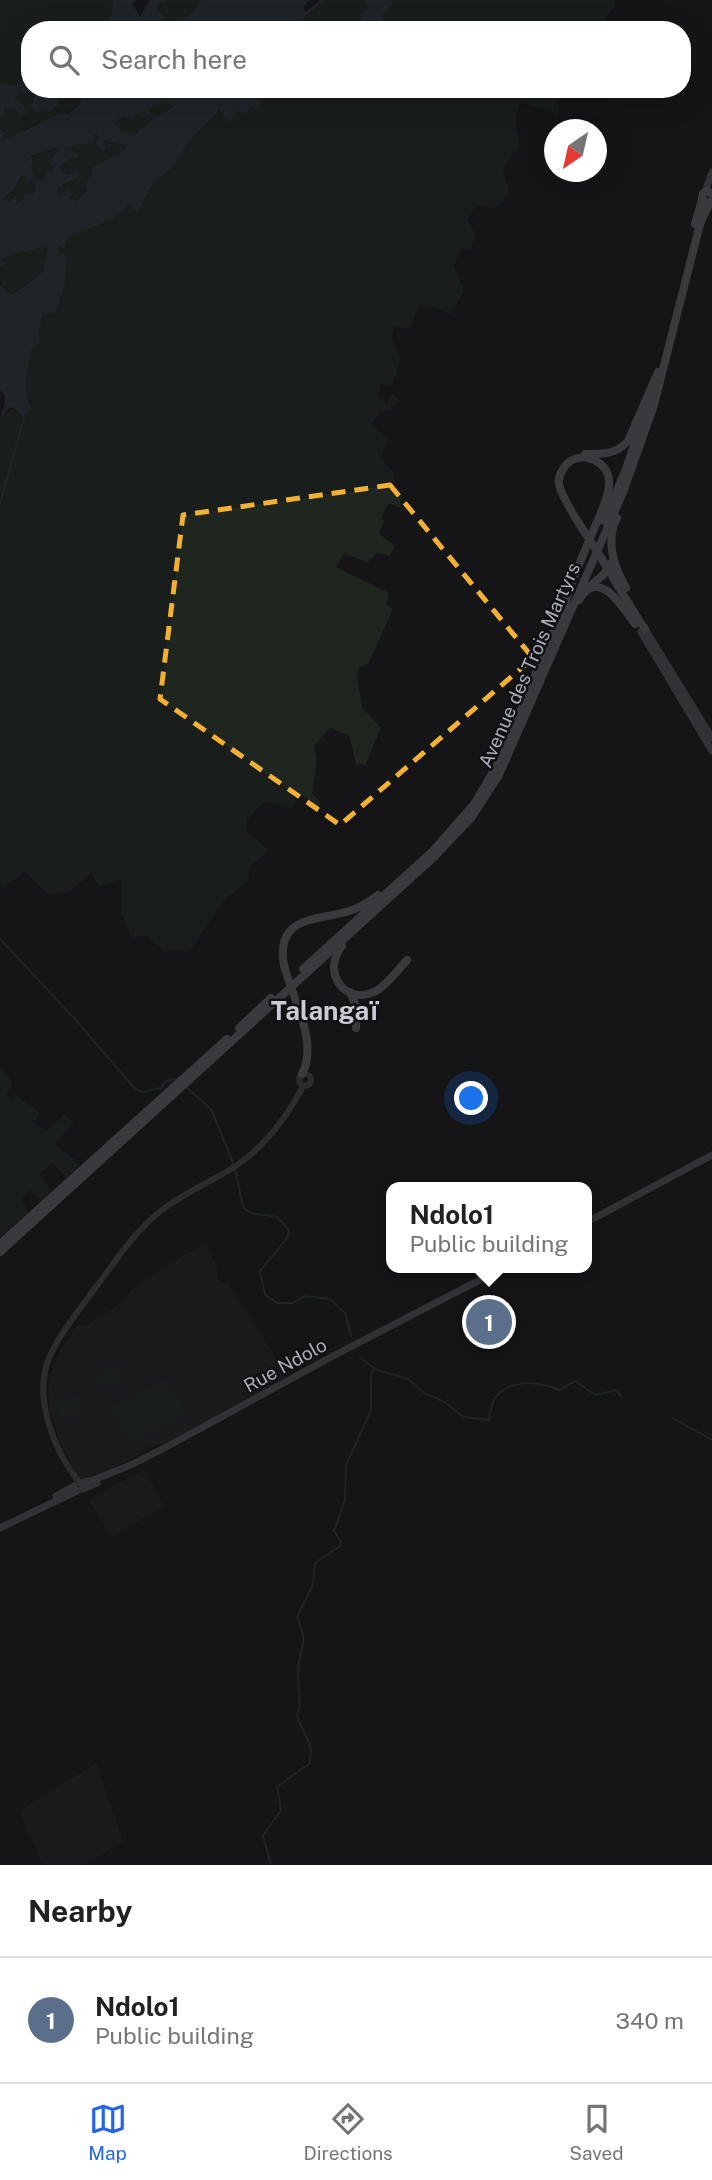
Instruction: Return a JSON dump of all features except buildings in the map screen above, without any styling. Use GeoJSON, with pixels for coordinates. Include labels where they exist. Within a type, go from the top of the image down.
{"type":"FeatureCollection","features":[{"type":"Feature","properties":{"kind":"highway","name":"Avenue des Trois Martyrs"},"geometry":{"type":"LineString","coordinates":[[193,1073],[448,835],[485,788],[505,751],[561,615],[626,469],[658,372],[708,198]]}},
{"type":"Feature","properties":{"kind":"highway","name":"Avenue des Trois Martyrs"},"geometry":{"type":"LineString","coordinates":[[193,1073],[360,927],[434,857],[471,818],[494,785],[511,753],[624,490],[654,404],[708,198]]}},
{"type":"Feature","properties":{"kind":"highway"},"geometry":{"type":"LineString","coordinates":[[643,630],[560,497],[556,483],[559,471],[566,461],[577,456],[612,453],[623,447],[658,372]]}},
{"type":"Feature","properties":{"kind":"highway"},"geometry":{"type":"LineString","coordinates":[[544,672],[552,661],[584,592],[605,573],[612,551],[613,525],[644,452],[654,421],[654,404]]}},
{"type":"Feature","properties":{"kind":"highway"},"geometry":{"type":"LineString","coordinates":[[561,615],[609,488],[609,478],[603,466],[587,456]]}},
{"type":"Feature","properties":{"kind":"highway"},"geometry":{"type":"LineString","coordinates":[[612,551],[618,572],[642,616],[643,630]]}},
{"type":"Feature","properties":{"kind":"highway"},"geometry":{"type":"LineString","coordinates":[[584,592],[597,587],[611,592],[643,630]]}},
{"type":"Feature","properties":{"kind":"highway"},"geometry":{"type":"LineString","coordinates":[[302,1074],[308,1060],[307,1042],[282,959],[288,936],[297,925],[308,919],[360,907],[411,870]]}},
{"type":"Feature","properties":{"kind":"highway"},"geometry":{"type":"LineString","coordinates":[[356,1028],[356,1006],[350,992],[336,979],[333,962],[340,948],[360,927]]}},
{"type":"Feature","properties":{"kind":"highway"},"geometry":{"type":"LineString","coordinates":[[350,992],[364,995],[375,991],[407,960]]}},
{"type":"Feature","properties":{"kind":"highway"},"geometry":{"type":"LineString","coordinates":[[0,1244],[193,1073]]}},
{"type":"Feature","properties":{"kind":"highway"},"geometry":{"type":"LineString","coordinates":[[0,1252],[193,1073]]}},
{"type":"Feature","properties":{"kind":"main road","name":"Avenue des Trois Martyrs"},"geometry":{"type":"LineString","coordinates":[[708,198],[712,172]]}},
{"type":"Feature","properties":{"kind":"main road"},"geometry":{"type":"LineString","coordinates":[[643,630],[712,738]]}},
{"type":"Feature","properties":{"kind":"main road"},"geometry":{"type":"LineString","coordinates":[[643,630],[712,751]]}},
{"type":"Feature","properties":{"kind":"main road"},"geometry":{"type":"LineString","coordinates":[[592,1219],[712,1155]]}},
{"type":"Feature","properties":{"kind":"main road","name":"Rue Ndolo"},"geometry":{"type":"LineString","coordinates":[[0,1528],[78,1486],[170,1446],[333,1356],[493,1273]]}},
{"type":"Feature","properties":{"kind":"street"},"geometry":{"type":"LineString","coordinates":[[78,1486],[53,1433],[44,1405],[44,1382],[50,1356],[90,1296],[139,1232],[173,1203],[238,1164],[269,1137],[295,1103],[303,1086],[309,1084],[311,1079],[307,1074],[302,1074]]}},
{"type":"Feature","properties":{"kind":"highlighted area"},"geometry":{"type":"Polygon","coordinates":[[[390,485],[533,658],[340,825],[160,699],[183,515],[390,485]]]}},
{"type":"Feature","properties":{"kind":"shaded area"},"geometry":{"type":"Polygon","coordinates":[[[0,0],[113,2],[112,21],[21,21],[21,79],[13,85],[0,83],[0,0]]]}},
{"type":"Feature","properties":{"kind":"shaded area"},"geometry":{"type":"Polygon","coordinates":[[[109,0],[136,0],[132,3],[140,17],[150,0],[166,0],[165,4],[159,3],[157,11],[165,17],[161,21],[109,21],[113,2],[109,0]]]}},
{"type":"Feature","properties":{"kind":"shaded area"},"geometry":{"type":"Polygon","coordinates":[[[166,0],[201,0],[193,12],[181,21],[155,21],[159,3],[165,4],[166,0]]]}},
{"type":"Feature","properties":{"kind":"shaded area"},"geometry":{"type":"Polygon","coordinates":[[[201,0],[311,0],[303,8],[306,12],[320,0],[326,0],[300,21],[180,21],[201,0]]]}},
{"type":"Feature","properties":{"kind":"shaded area"},"geometry":{"type":"Polygon","coordinates":[[[326,0],[364,0],[369,7],[361,15],[361,21],[300,21],[326,0]]]}},
{"type":"Feature","properties":{"kind":"shaded area"},"geometry":{"type":"Polygon","coordinates":[[[364,0],[391,0],[392,4],[383,14],[383,21],[361,21],[361,15],[369,7],[364,0]]]}},
{"type":"Feature","properties":{"kind":"shaded area"},"geometry":{"type":"Polygon","coordinates":[[[391,0],[615,0],[615,6],[603,21],[383,21],[383,14],[391,0]]]}},
{"type":"Feature","properties":{"kind":"shaded area"},"geometry":{"type":"Polygon","coordinates":[[[21,79],[21,94],[14,99],[21,101],[27,113],[20,116],[15,107],[8,110],[4,107],[4,116],[0,117],[0,83],[13,85],[21,79]]]}},
{"type":"Feature","properties":{"kind":"shaded area"},"geometry":{"type":"Polygon","coordinates":[[[21,94],[21,98],[34,98],[31,108],[38,112],[44,108],[46,112],[60,105],[56,98],[83,98],[61,116],[3,139],[2,135],[6,134],[0,129],[0,117],[4,116],[4,106],[21,94]]]}},
{"type":"Feature","properties":{"kind":"shaded area"},"geometry":{"type":"Polygon","coordinates":[[[34,98],[62,98],[57,102],[60,105],[46,113],[44,108],[38,113],[31,109],[34,98]]]}},
{"type":"Feature","properties":{"kind":"shaded area"},"geometry":{"type":"Polygon","coordinates":[[[82,98],[256,98],[260,101],[258,107],[252,105],[246,114],[237,111],[229,122],[219,109],[188,143],[171,169],[155,179],[138,212],[131,208],[133,204],[129,203],[110,220],[68,238],[64,249],[59,246],[59,253],[67,257],[64,289],[55,313],[43,313],[39,330],[40,343],[32,348],[26,386],[31,408],[24,418],[14,407],[8,409],[0,420],[5,395],[0,390],[0,285],[12,295],[42,273],[48,249],[45,246],[11,256],[1,261],[6,264],[0,268],[0,129],[6,134],[2,135],[4,139],[62,113],[67,114],[76,108],[82,98]],[[164,102],[149,109],[151,115],[143,112],[131,118],[123,117],[113,121],[121,130],[131,135],[138,133],[141,127],[145,128],[152,119],[174,107],[164,102]],[[96,133],[91,135],[95,137],[93,143],[73,145],[69,150],[79,154],[78,157],[71,157],[59,168],[67,175],[77,171],[79,177],[58,187],[57,195],[68,189],[75,192],[68,198],[77,201],[87,190],[85,184],[93,166],[121,153],[127,146],[104,140],[106,149],[99,149],[96,133]],[[60,147],[29,156],[33,158],[31,167],[34,178],[29,179],[22,175],[14,190],[6,195],[4,200],[10,201],[14,196],[17,198],[16,204],[23,200],[24,193],[32,194],[36,188],[34,180],[45,181],[46,172],[52,172],[54,167],[49,164],[60,147]]]}},
{"type":"Feature","properties":{"kind":"shaded area"},"geometry":{"type":"Polygon","coordinates":[[[252,98],[558,98],[560,109],[558,114],[521,102],[515,119],[520,149],[513,153],[503,172],[510,194],[496,208],[478,205],[467,219],[476,233],[471,249],[462,248],[454,266],[464,291],[451,314],[420,303],[410,329],[394,327],[391,338],[401,359],[392,385],[381,384],[377,396],[387,404],[392,393],[399,400],[391,410],[380,412],[371,424],[388,439],[381,458],[394,474],[394,490],[402,493],[400,507],[388,504],[381,518],[384,520],[379,534],[395,546],[390,556],[377,553],[368,562],[344,554],[336,567],[389,593],[386,604],[393,609],[368,664],[359,667],[357,674],[362,708],[381,728],[365,765],[356,764],[349,735],[330,728],[314,746],[317,761],[312,793],[321,803],[315,811],[307,804],[308,798],[298,795],[292,809],[265,801],[246,821],[247,832],[269,850],[250,867],[248,881],[222,902],[189,952],[174,949],[164,952],[146,935],[131,938],[121,911],[122,879],[99,886],[91,873],[70,891],[49,895],[25,872],[2,888],[0,886],[0,420],[13,409],[31,408],[26,386],[32,348],[40,342],[39,330],[43,313],[55,313],[64,289],[59,245],[81,230],[115,217],[129,203],[133,203],[138,212],[155,179],[167,173],[195,134],[220,109],[237,111],[252,98]]]}},
{"type":"Feature","properties":{"kind":"shaded area"},"geometry":{"type":"Polygon","coordinates":[[[164,102],[174,107],[134,134],[121,130],[113,120],[143,112],[150,114],[148,109],[164,102]]]}},
{"type":"Feature","properties":{"kind":"shaded area"},"geometry":{"type":"Polygon","coordinates":[[[96,133],[106,141],[127,145],[121,153],[93,166],[85,184],[87,189],[77,201],[56,194],[58,187],[67,184],[74,173],[67,175],[58,168],[67,162],[68,151],[72,145],[92,143],[90,134],[96,133]]]}},
{"type":"Feature","properties":{"kind":"shaded area"},"geometry":{"type":"Polygon","coordinates":[[[60,147],[49,164],[54,167],[37,188],[15,204],[13,196],[10,201],[3,200],[31,167],[28,157],[60,147]]]}},
{"type":"Feature","properties":{"kind":"shaded area"},"geometry":{"type":"Polygon","coordinates":[[[45,246],[48,249],[42,273],[11,295],[7,292],[1,280],[0,268],[5,264],[1,261],[45,246]]]}},
{"type":"Feature","properties":{"kind":"shaded area"},"geometry":{"type":"Polygon","coordinates":[[[0,1066],[13,1084],[6,1096],[16,1096],[39,1112],[35,1123],[46,1131],[64,1115],[74,1122],[54,1144],[80,1164],[67,1178],[52,1163],[40,1174],[51,1191],[41,1201],[29,1190],[21,1199],[28,1212],[0,1237],[0,1066]]]}},
{"type":"Feature","properties":{"kind":"shaded area"},"geometry":{"type":"Polygon","coordinates":[[[206,1244],[216,1266],[219,1282],[228,1283],[286,1377],[166,1443],[156,1444],[95,1478],[79,1478],[61,1445],[50,1410],[48,1394],[51,1373],[61,1349],[77,1326],[87,1325],[124,1301],[132,1289],[206,1244]]]}},
{"type":"Feature","properties":{"kind":"shaded area"},"geometry":{"type":"Polygon","coordinates":[[[120,1363],[127,1377],[103,1390],[95,1376],[120,1363]]]}},
{"type":"Feature","properties":{"kind":"shaded area"},"geometry":{"type":"Polygon","coordinates":[[[167,1378],[187,1414],[130,1444],[111,1407],[167,1378]]]}},
{"type":"Feature","properties":{"kind":"shaded area"},"geometry":{"type":"Polygon","coordinates":[[[78,1394],[85,1409],[61,1420],[55,1404],[78,1394]]]}},
{"type":"Feature","properties":{"kind":"shaded area"},"geometry":{"type":"Polygon","coordinates":[[[144,1470],[164,1506],[111,1537],[89,1500],[144,1470]]]}},
{"type":"Feature","properties":{"kind":"shaded area"},"geometry":{"type":"Polygon","coordinates":[[[96,1763],[123,1841],[84,1865],[43,1865],[20,1811],[96,1763]]]}},
{"type":"Feature","properties":{"kind":"waterway"},"geometry":{"type":"LineString","coordinates":[[0,504],[24,418]]}},
{"type":"Feature","properties":{"kind":"waterway"},"geometry":{"type":"LineString","coordinates":[[0,939],[74,1018],[135,1089],[143,1092],[161,1088],[166,1081],[176,1079]]}},
{"type":"Feature","properties":{"kind":"waterway"},"geometry":{"type":"LineString","coordinates":[[186,1087],[211,1109],[233,1163]]}},
{"type":"Feature","properties":{"kind":"waterway"},"geometry":{"type":"LineString","coordinates":[[235,1169],[243,1207],[251,1213],[277,1217],[289,1230],[288,1237],[260,1271],[265,1295],[277,1303],[293,1303],[304,1296],[330,1299],[345,1313],[351,1336]]}},
{"type":"Feature","properties":{"kind":"waterway"},"geometry":{"type":"LineString","coordinates":[[360,1358],[377,1370],[408,1379],[424,1393],[445,1402],[463,1417],[489,1420],[495,1398],[502,1391],[517,1384],[534,1383],[560,1390],[575,1381],[595,1395],[617,1390],[621,1396]]}},
{"type":"Feature","properties":{"kind":"waterway"},"geometry":{"type":"LineString","coordinates":[[271,1865],[263,1836],[281,1810],[277,1787],[310,1763],[311,1748],[297,1716],[300,1699],[298,1672],[303,1641],[297,1617],[313,1585],[315,1563],[340,1546],[341,1542],[334,1531],[345,1500],[346,1465],[371,1410],[373,1369]]}},
{"type":"Feature","properties":{"kind":"waterway"},"geometry":{"type":"LineString","coordinates":[[673,1418],[712,1440]]}},
{"type":"Feature","properties":{"kind":"place","name":"Ndolo1"},"geometry":{"type":"Point","coordinates":[489,1322]}},
{"type":"Feature","properties":{"kind":"district","name":"Talangaï"},"geometry":{"type":"Point","coordinates":[325,1010]}}]}
